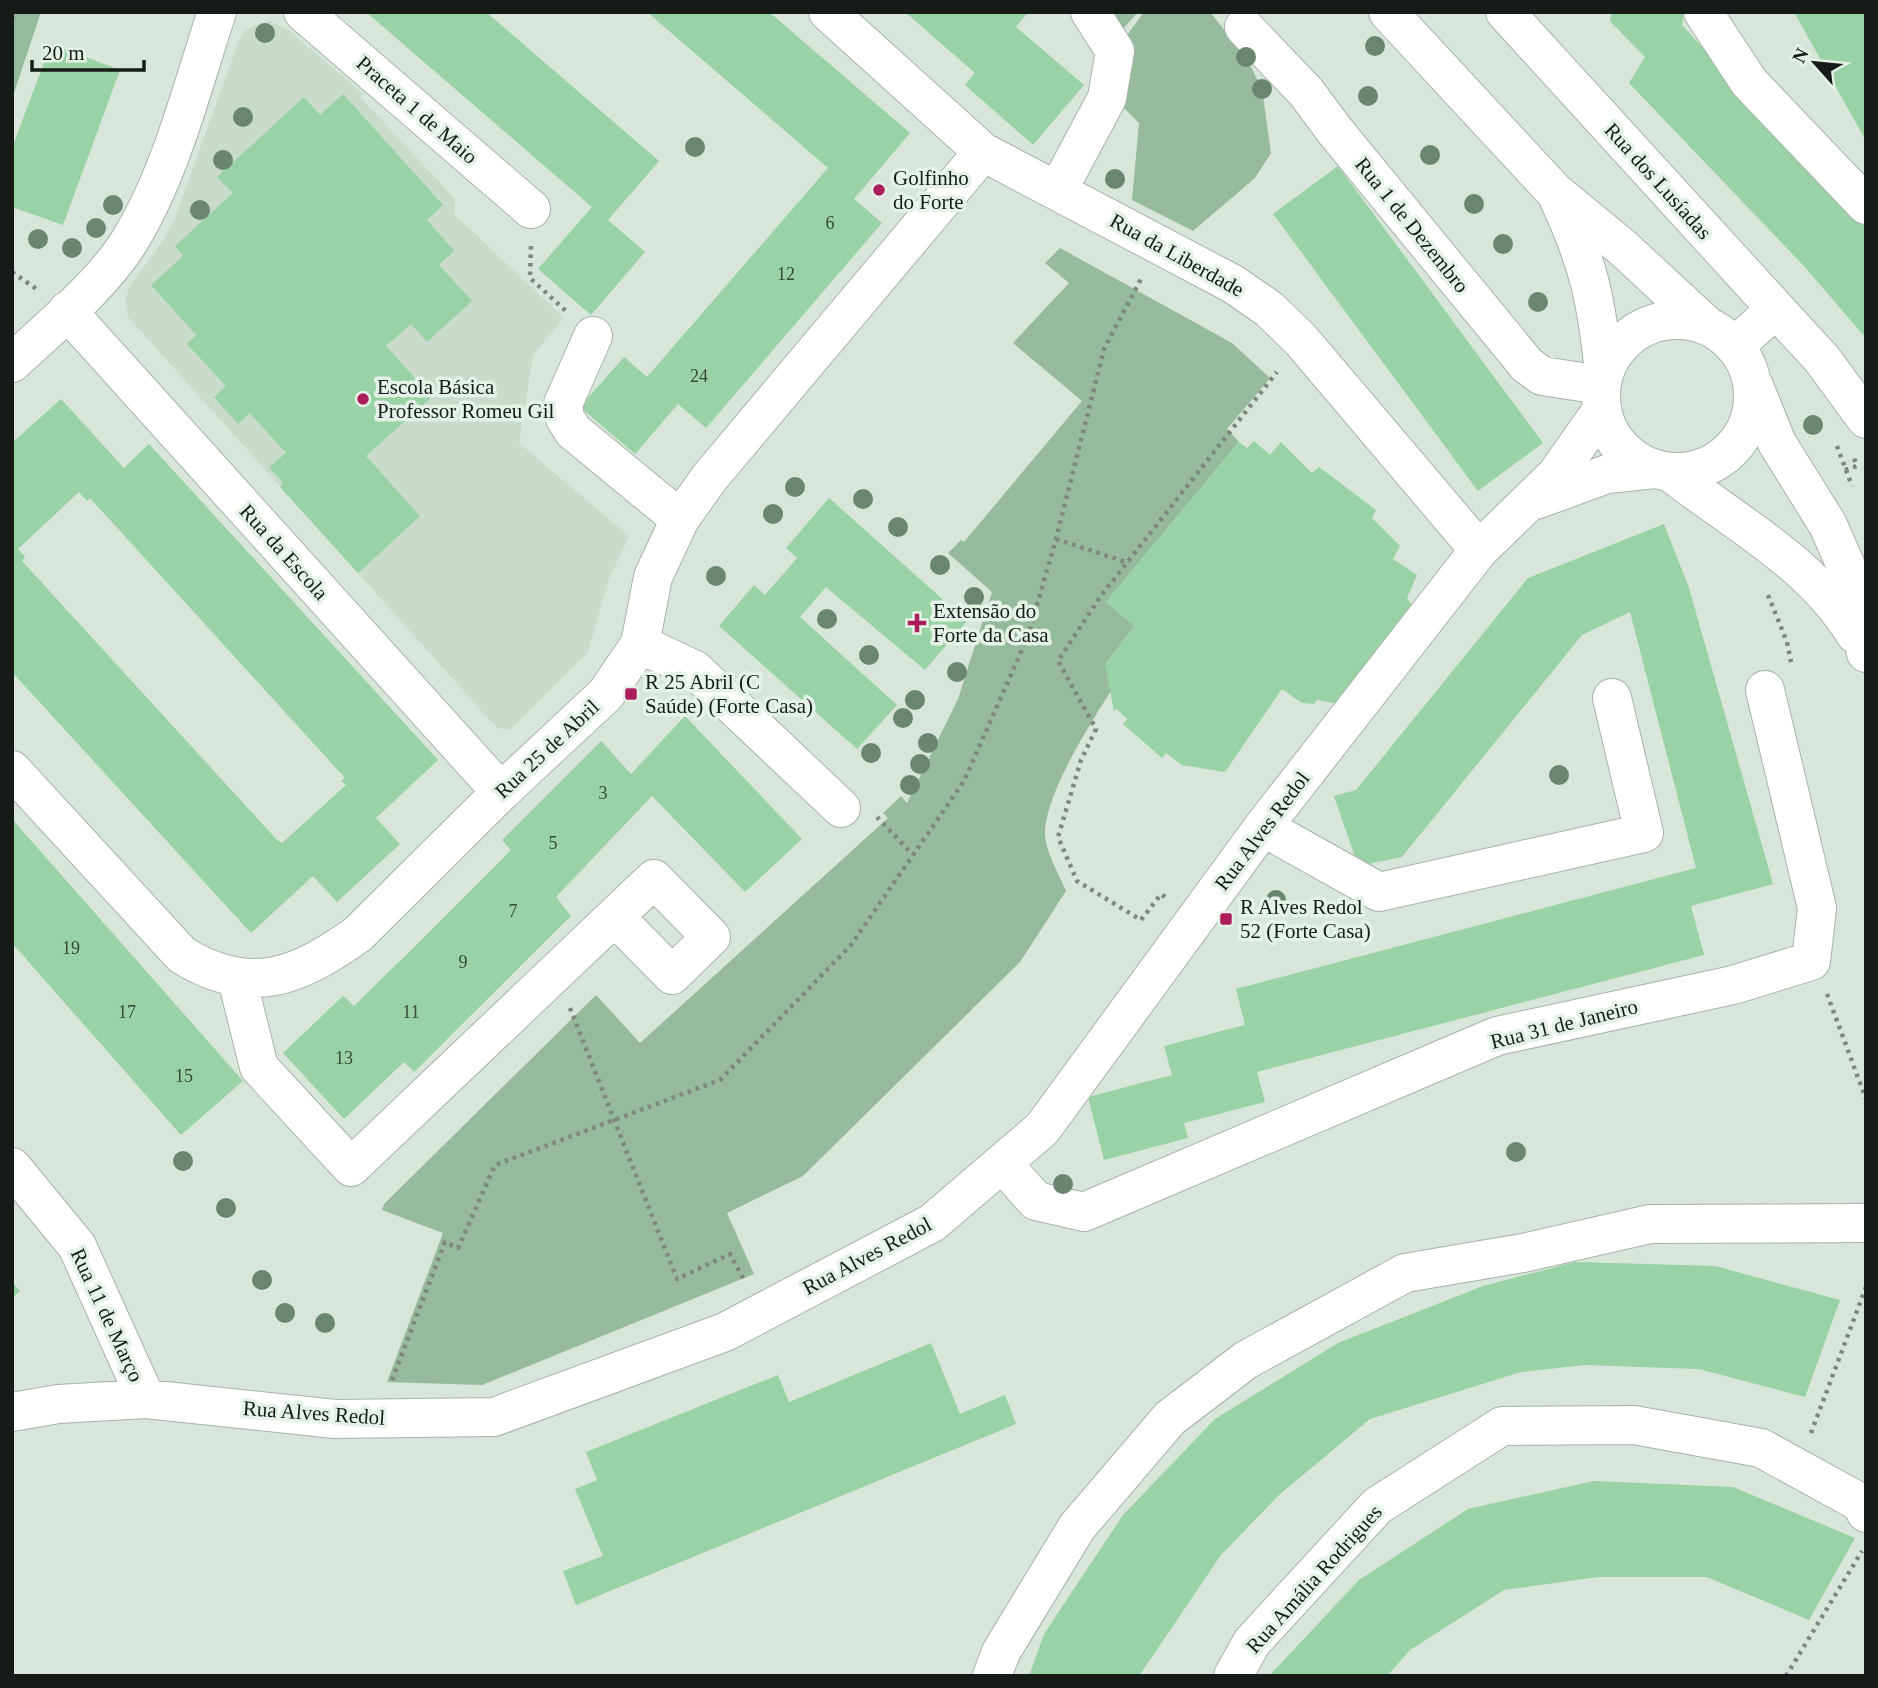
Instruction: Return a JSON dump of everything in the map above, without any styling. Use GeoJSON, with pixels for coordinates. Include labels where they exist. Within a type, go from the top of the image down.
{"type":"FeatureCollection","features":[{"type":"Feature","properties":{"kind":"street"},"geometry":{"type":"LineString","coordinates":[[12,363],[67,311],[125,247],[153,199],[217,12]]}},
{"type":"Feature","properties":{"kind":"street","name":"Praceta 1 de Maio"},"geometry":{"type":"LineString","coordinates":[[303,12],[531,209]]}},
{"type":"Feature","properties":{"kind":"street","name":"Rua da Liberdade"},"geometry":{"type":"LineString","coordinates":[[828,12],[983,152],[1233,284],[1269,309],[1301,340],[1479,550]]}},
{"type":"Feature","properties":{"kind":"street"},"geometry":{"type":"LineString","coordinates":[[1058,190],[1107,98],[1115,51],[1090,12]]}},
{"type":"Feature","properties":{"kind":"street"},"geometry":{"type":"LineString","coordinates":[[1388,12],[1555,192],[1623,248],[1705,324],[1736,345],[1777,443],[1828,525],[1849,573],[1865,652]]}},
{"type":"Feature","properties":{"kind":"street","name":"Rua dos Lusíadas"},"geometry":{"type":"LineString","coordinates":[[1505,12],[1822,359],[1866,419]]}},
{"type":"Feature","properties":{"kind":"street"},"geometry":{"type":"LineString","coordinates":[[1543,53],[1548,12]]}},
{"type":"Feature","properties":{"kind":"street"},"geometry":{"type":"LineString","coordinates":[[1703,12],[1749,82],[1866,205]]}},
{"type":"Feature","properties":{"kind":"street","name":"Rua 1 de Dezembro"},"geometry":{"type":"LineString","coordinates":[[1244,27],[1306,92],[1527,365],[1542,376],[1602,389]]}},
{"type":"Feature","properties":{"kind":"street","name":"Rua 25 de Abril"},"geometry":{"type":"LineString","coordinates":[[12,770],[100,862],[182,955],[208,971],[237,979],[265,978],[300,971],[337,949],[358,934],[501,792],[606,694],[640,644],[653,577],[680,519],[710,477],[983,152]]}},
{"type":"Feature","properties":{"kind":"street"},"geometry":{"type":"LineString","coordinates":[[1555,192],[1589,271],[1598,315],[1602,389],[1612,436],[1630,457],[1662,471],[1812,578],[1837,604],[1865,652]]}},
{"type":"Feature","properties":{"kind":"street"},"geometry":{"type":"LineString","coordinates":[[1736,345],[1776,309]]}},
{"type":"Feature","properties":{"kind":"street","name":"Rua da Escola"},"geometry":{"type":"LineString","coordinates":[[67,311],[501,792]]}},
{"type":"Feature","properties":{"kind":"street"},"geometry":{"type":"LineString","coordinates":[[1602,389],[1615,351],[1633,332],[1656,322],[1681,318],[1705,324]]}},
{"type":"Feature","properties":{"kind":"street"},"geometry":{"type":"LineString","coordinates":[[593,336],[563,404],[565,418],[573,431],[680,519]]}},
{"type":"Feature","properties":{"kind":"street"},"geometry":{"type":"LineString","coordinates":[[1662,471],[1693,471],[1715,463],[1733,448],[1747,428],[1753,406],[1753,382]]}},
{"type":"Feature","properties":{"kind":"street","name":"Rua Alves Redol"},"geometry":{"type":"LineString","coordinates":[[12,1412],[58,1404],[146,1399],[335,1419],[494,1417],[725,1332],[932,1223],[1042,1129],[1263,827],[1479,550],[1534,500],[1580,446],[1602,389]]}},
{"type":"Feature","properties":{"kind":"street","name":"Rua Alves Redol"},"geometry":{"type":"LineString","coordinates":[[1534,500],[1607,474],[1662,471]]}},
{"type":"Feature","properties":{"kind":"street"},"geometry":{"type":"LineString","coordinates":[[640,644],[695,670],[841,808]]}},
{"type":"Feature","properties":{"kind":"street"},"geometry":{"type":"LineString","coordinates":[[1765,690],[1817,908],[1811,961]]}},
{"type":"Feature","properties":{"kind":"street"},"geometry":{"type":"LineString","coordinates":[[1263,827],[1379,892],[1644,833],[1612,698]]}},
{"type":"Feature","properties":{"kind":"street"},"geometry":{"type":"LineString","coordinates":[[237,979],[258,1068],[351,1167],[615,917]]}},
{"type":"Feature","properties":{"kind":"street","name":"Rua 31 de Janeiro"},"geometry":{"type":"LineString","coordinates":[[1002,1163],[1036,1201],[1084,1212],[1497,1036],[1733,985],[1811,961]]}},
{"type":"Feature","properties":{"kind":"street","name":"Rua 11 de Março"},"geometry":{"type":"LineString","coordinates":[[12,1167],[77,1246],[146,1399]]}},
{"type":"Feature","properties":{"kind":"street"},"geometry":{"type":"LineString","coordinates":[[992,1676],[1000,1652],[1077,1527],[1170,1418],[1246,1360],[1405,1273],[1523,1253],[1650,1224],[1866,1223]]}},
{"type":"Feature","properties":{"kind":"street","name":"Rua Amália Rodrigues"},"geometry":{"type":"LineString","coordinates":[[1233,1676],[1252,1642],[1377,1506],[1502,1426],[1634,1425],[1761,1448],[1861,1503],[1866,1513]]}},
{"type":"Feature","properties":{"kind":"path"},"geometry":{"type":"LineString","coordinates":[[12,19],[14,12]]}},
{"type":"Feature","properties":{"kind":"path"},"geometry":{"type":"LineString","coordinates":[[531,209],[530,278],[593,336]]}},
{"type":"Feature","properties":{"kind":"path"},"geometry":{"type":"LineString","coordinates":[[1193,921],[1161,894],[1141,920],[1077,881],[1058,837],[1081,760],[1096,729],[1058,661],[1100,597],[1301,340]]}},
{"type":"Feature","properties":{"kind":"path"},"geometry":{"type":"LineString","coordinates":[[1056,539],[1129,563]]}},
{"type":"Feature","properties":{"kind":"path"},"geometry":{"type":"LineString","coordinates":[[841,808],[871,810],[912,854]]}},
{"type":"Feature","properties":{"kind":"path"},"geometry":{"type":"LineString","coordinates":[[1811,961],[1866,1098]]}},
{"type":"Feature","properties":{"kind":"path"},"geometry":{"type":"LineString","coordinates":[[552,977],[574,1015],[645,1203],[677,1279],[730,1254],[747,1285]]}},
{"type":"Feature","properties":{"kind":"path"},"geometry":{"type":"LineString","coordinates":[[390,1387],[445,1242]]}},
{"type":"Feature","properties":{"kind":"path"},"geometry":{"type":"LineString","coordinates":[[1803,1471],[1811,1433],[1866,1287]]}},
{"type":"Feature","properties":{"kind":"path"},"geometry":{"type":"LineString","coordinates":[[1786,1676],[1866,1546]]}},
{"type":"Feature","properties":{"kind":"shaded area","name":"Escola Básica Professor Romeu Gil"},"geometry":{"type":"Polygon","coordinates":[[[269,21],[287,29],[362,93],[360,97],[455,199],[454,214],[564,318],[533,355],[519,443],[629,536],[609,579],[588,652],[510,730],[497,728],[128,317],[125,302],[129,287],[161,244],[175,218],[239,40],[246,29],[269,21]]]}},
{"type":"Feature","properties":{"kind":"green space"},"geometry":{"type":"Polygon","coordinates":[[[12,12],[41,12],[12,99],[12,12]]]}},
{"type":"Feature","properties":{"kind":"green space"},"geometry":{"type":"Polygon","coordinates":[[[1098,12],[1138,12],[1117,36],[1098,12]]]}},
{"type":"Feature","properties":{"kind":"green space"},"geometry":{"type":"Polygon","coordinates":[[[1144,12],[1210,12],[1246,57],[1262,89],[1271,153],[1255,178],[1193,231],[1132,200],[1139,123],[1108,92],[1125,38],[1144,12]]]}},
{"type":"Feature","properties":{"kind":"green space"},"geometry":{"type":"Polygon","coordinates":[[[1060,248],[1232,343],[1270,378],[1227,429],[1239,442],[1106,602],[1135,626],[1105,664],[1111,691],[1060,781],[1047,819],[1045,835],[1048,849],[1066,891],[1020,962],[803,1176],[727,1213],[754,1274],[482,1385],[387,1382],[443,1233],[382,1210],[384,1204],[596,995],[640,1043],[888,818],[883,813],[901,796],[907,803],[958,699],[992,592],[948,553],[961,540],[964,542],[1082,401],[1013,343],[1069,283],[1045,263],[1060,248]]]}},
{"type":"Feature","properties":{"kind":"building"},"geometry":{"type":"Polygon","coordinates":[[[366,12],[486,12],[659,161],[608,220],[645,252],[591,315],[538,269],[592,207],[366,12]]]}},
{"type":"Feature","properties":{"kind":"building"},"geometry":{"type":"Polygon","coordinates":[[[647,12],[769,12],[910,133],[854,199],[882,223],[706,428],[678,404],[635,454],[580,407],[624,357],[647,377],[828,168],[647,12]]]}},
{"type":"Feature","properties":{"kind":"building"},"geometry":{"type":"Polygon","coordinates":[[[905,12],[1028,12],[1016,27],[1084,85],[1033,145],[965,85],[975,73],[905,12]]]}},
{"type":"Feature","properties":{"kind":"building"},"geometry":{"type":"Polygon","coordinates":[[[1611,12],[1684,12],[1682,25],[1866,228],[1866,338],[1803,265],[1629,83],[1645,57],[1610,21],[1611,12]]]}},
{"type":"Feature","properties":{"kind":"building"},"geometry":{"type":"Polygon","coordinates":[[[1794,12],[1866,12],[1866,141],[1794,12]]]}},
{"type":"Feature","properties":{"kind":"building"},"geometry":{"type":"Polygon","coordinates":[[[51,44],[120,70],[63,225],[12,207],[12,148],[51,44]]]}},
{"type":"Feature","properties":{"kind":"building"},"geometry":{"type":"Polygon","coordinates":[[[343,94],[443,205],[427,220],[454,251],[439,265],[472,301],[427,342],[411,324],[386,346],[432,397],[366,456],[420,516],[358,573],[280,487],[283,483],[269,467],[286,453],[250,413],[238,424],[214,397],[226,386],[187,344],[196,335],[151,285],[183,256],[175,246],[233,193],[217,177],[304,97],[320,115],[343,94]]]}},
{"type":"Feature","properties":{"kind":"building"},"geometry":{"type":"Polygon","coordinates":[[[1338,166],[1543,443],[1478,491],[1273,214],[1338,166]]]}},
{"type":"Feature","properties":{"kind":"building"},"geometry":{"type":"Polygon","coordinates":[[[61,399],[124,468],[149,444],[438,760],[376,818],[400,844],[337,902],[313,876],[251,933],[12,672],[12,443],[61,399]],[[79,492],[18,549],[25,557],[22,561],[282,843],[346,785],[341,781],[345,778],[90,498],[87,501],[79,492]]]}},
{"type":"Feature","properties":{"kind":"building"},"geometry":{"type":"Polygon","coordinates":[[[1254,441],[1270,455],[1281,442],[1312,473],[1319,467],[1376,510],[1372,518],[1400,546],[1393,559],[1417,575],[1407,598],[1412,606],[1340,704],[1317,700],[1314,704],[1302,703],[1282,689],[1225,772],[1182,765],[1166,753],[1162,758],[1123,724],[1127,719],[1117,709],[1114,711],[1105,664],[1135,626],[1106,602],[1239,442],[1247,448],[1254,441]]]}},
{"type":"Feature","properties":{"kind":"building","name":"Extensão do Forte da Casa"},"geometry":{"type":"Polygon","coordinates":[[[829,498],[967,621],[925,670],[826,587],[800,617],[897,705],[857,749],[719,626],[754,585],[765,595],[797,558],[786,548],[829,498]]]}},
{"type":"Feature","properties":{"kind":"building"},"geometry":{"type":"Polygon","coordinates":[[[1664,524],[1689,588],[1773,884],[1691,906],[1704,955],[1257,1072],[1265,1102],[1184,1123],[1188,1138],[1104,1160],[1088,1097],[1172,1075],[1164,1046],[1245,1025],[1236,989],[1696,868],[1630,612],[1582,635],[1402,857],[1358,866],[1334,796],[1356,790],[1528,578],[1664,524]]]}},
{"type":"Feature","properties":{"kind":"building"},"geometry":{"type":"Polygon","coordinates":[[[685,716],[802,839],[745,892],[652,796],[556,897],[571,916],[414,1072],[404,1062],[344,1119],[283,1053],[343,996],[354,1006],[511,850],[502,840],[601,741],[631,774],[685,716]]]}},
{"type":"Feature","properties":{"kind":"building"},"geometry":{"type":"Polygon","coordinates":[[[12,819],[243,1081],[181,1135],[12,943],[12,819]]]}},
{"type":"Feature","properties":{"kind":"building"},"geometry":{"type":"Polygon","coordinates":[[[1575,1262],[1715,1266],[1840,1300],[1805,1397],[1699,1369],[1585,1365],[1521,1372],[1370,1419],[1279,1495],[1221,1555],[1139,1676],[1029,1676],[1044,1634],[1123,1515],[1215,1419],[1338,1343],[1483,1286],[1575,1262]]]}},
{"type":"Feature","properties":{"kind":"building"},"geometry":{"type":"Polygon","coordinates":[[[12,1282],[20,1291],[12,1298],[12,1282]]]}},
{"type":"Feature","properties":{"kind":"building"},"geometry":{"type":"Polygon","coordinates":[[[931,1343],[960,1414],[1005,1395],[1016,1424],[576,1605],[563,1571],[603,1556],[575,1489],[597,1480],[586,1452],[778,1375],[789,1402],[931,1343]]]}},
{"type":"Feature","properties":{"kind":"building"},"geometry":{"type":"Polygon","coordinates":[[[1594,1481],[1733,1487],[1855,1538],[1809,1620],[1707,1577],[1598,1577],[1504,1590],[1410,1650],[1387,1676],[1269,1676],[1359,1580],[1468,1509],[1594,1481]]]}},
{"type":"Feature","properties":{"kind":"place","name":"Golfinho do Forte"},"geometry":{"type":"Point","coordinates":[879,190]}},
{"type":"Feature","properties":{"kind":"place","name":"Escola Básica Professor Romeu Gil"},"geometry":{"type":"Point","coordinates":[363,399]}},
{"type":"Feature","properties":{"kind":"place","name":"Extensão do Forte da Casa"},"geometry":{"type":"Point","coordinates":[917,623]}},
{"type":"Feature","properties":{"kind":"place","name":"R 25 Abril (C Saúde) (Forte Casa)"},"geometry":{"type":"Point","coordinates":[631,694]}},
{"type":"Feature","properties":{"kind":"place","name":"R Alves Redol 52 (Forte Casa)"},"geometry":{"type":"Point","coordinates":[1226,919]}}]}
